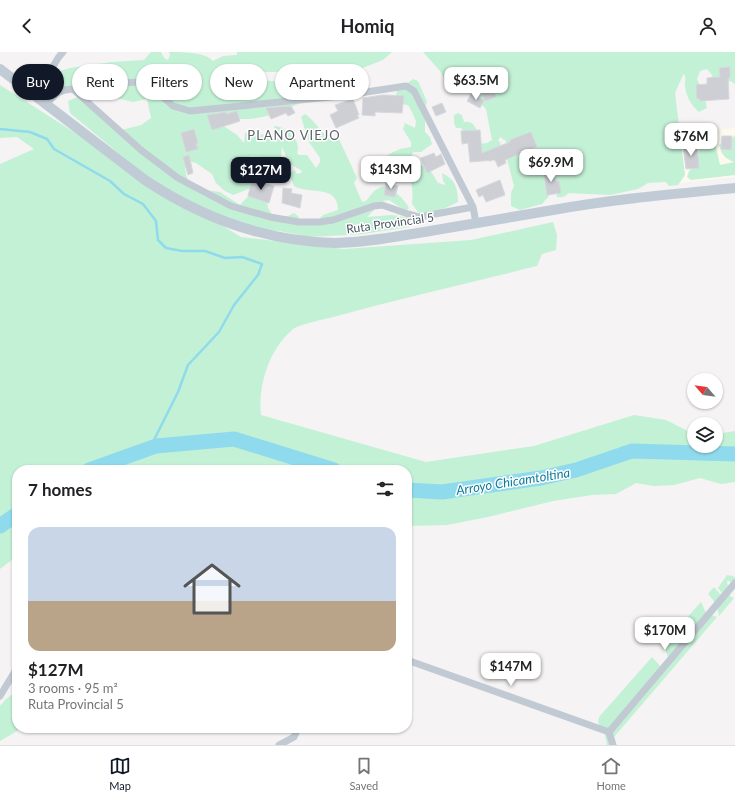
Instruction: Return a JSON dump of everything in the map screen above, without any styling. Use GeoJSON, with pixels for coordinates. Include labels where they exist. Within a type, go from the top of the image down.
{"type":"FeatureCollection","features":[{"type":"Feature","properties":{"kind":"main road","name":"Ruta Provincial 5"},"geometry":{"type":"LineString","coordinates":[[0,69],[12,78]]}},
{"type":"Feature","properties":{"kind":"main road","name":"Ruta Provincial 5"},"geometry":{"type":"LineString","coordinates":[[41,100],[145,180],[166,194],[234,226],[293,240],[335,243],[377,240],[620,200],[735,188]]}},
{"type":"Feature","properties":{"kind":"street"},"geometry":{"type":"LineString","coordinates":[[55,64],[63,52]]}},
{"type":"Feature","properties":{"kind":"street"},"geometry":{"type":"LineString","coordinates":[[128,83],[139,82],[151,86],[173,106],[190,111],[340,96],[406,86],[414,91],[473,207],[476,223]]}},
{"type":"Feature","properties":{"kind":"street"},"geometry":{"type":"LineString","coordinates":[[46,104],[57,93],[65,90],[72,90]]}},
{"type":"Feature","properties":{"kind":"street"},"geometry":{"type":"LineString","coordinates":[[85,100],[141,150],[178,178],[231,206],[270,217],[299,222],[319,222],[333,220],[378,205],[419,217],[473,207]]}},
{"type":"Feature","properties":{"kind":"street"},"geometry":{"type":"LineString","coordinates":[[609,732],[735,583]]}},
{"type":"Feature","properties":{"kind":"street"},"geometry":{"type":"LineString","coordinates":[[412,662],[609,732]]}},
{"type":"Feature","properties":{"kind":"street"},"geometry":{"type":"LineString","coordinates":[[0,696],[12,676]]}},
{"type":"Feature","properties":{"kind":"street"},"geometry":{"type":"LineString","coordinates":[[609,732],[613,745]]}},
{"type":"Feature","properties":{"kind":"street"},"geometry":{"type":"LineString","coordinates":[[279,745],[294,737],[296,733]]}},
{"type":"Feature","properties":{"kind":"shaded area"},"geometry":{"type":"Polygon","coordinates":[[[735,128],[735,177],[681,183],[672,134],[701,132],[703,177],[715,177],[715,136],[723,129],[735,128]]]}},
{"type":"Feature","properties":{"kind":"green space"},"geometry":{"type":"Polygon","coordinates":[[[151,52],[161,52],[164,58],[168,60],[170,55],[169,52],[180,52],[199,54],[213,61],[223,56],[237,55],[237,52],[392,52],[383,60],[369,65],[369,64],[275,64],[275,72],[267,72],[267,64],[210,64],[210,100],[267,100],[267,81],[275,81],[275,100],[320,100],[300,103],[276,114],[251,119],[232,119],[219,123],[237,135],[244,143],[245,133],[276,136],[274,126],[279,127],[288,131],[292,135],[297,143],[297,153],[299,155],[307,155],[316,168],[320,162],[320,158],[309,142],[301,117],[305,114],[330,139],[333,137],[338,137],[357,178],[354,183],[362,202],[366,201],[374,191],[383,186],[398,194],[409,208],[406,211],[389,200],[377,202],[375,209],[367,217],[392,215],[410,218],[409,227],[363,234],[310,237],[279,231],[264,232],[231,221],[168,192],[241,237],[344,249],[471,240],[553,222],[557,235],[556,250],[542,254],[537,266],[384,303],[296,327],[277,347],[267,368],[261,391],[261,415],[426,462],[534,446],[634,415],[666,420],[687,430],[687,453],[723,453],[723,433],[735,431],[735,482],[721,484],[700,478],[674,485],[654,486],[636,483],[616,494],[592,495],[553,501],[488,517],[447,525],[412,526],[412,465],[12,465],[12,560],[0,569],[0,164],[34,149],[17,137],[0,138],[0,85],[12,93],[12,100],[24,100],[157,185],[70,113],[68,101],[72,99],[82,100],[118,131],[141,125],[151,118],[147,100],[202,100],[202,64],[136,64],[136,100],[142,100],[133,102],[125,100],[128,100],[128,64],[98,64],[144,60],[151,52]],[[282,147],[281,158],[250,156],[256,172],[254,187],[233,195],[225,191],[216,183],[212,174],[196,163],[189,161],[185,166],[186,175],[191,188],[220,192],[240,205],[252,192],[267,200],[268,208],[275,219],[280,220],[294,213],[298,216],[302,224],[313,225],[323,215],[338,210],[337,202],[328,193],[300,189],[294,186],[289,173],[295,170],[296,173],[300,174],[302,171],[289,163],[282,147]]]}},
{"type":"Feature","properties":{"kind":"green space"},"geometry":{"type":"Polygon","coordinates":[[[423,52],[735,52],[735,84],[731,81],[712,85],[712,75],[707,69],[700,71],[697,79],[704,94],[707,108],[699,112],[687,96],[685,77],[684,74],[683,75],[675,93],[685,175],[678,185],[669,186],[666,182],[648,183],[638,189],[610,195],[568,193],[565,196],[560,197],[557,197],[555,189],[542,204],[520,210],[511,206],[511,193],[514,186],[505,151],[506,141],[500,137],[498,141],[500,142],[502,152],[490,162],[482,156],[480,144],[487,143],[492,140],[486,109],[478,101],[476,85],[479,78],[485,78],[492,87],[499,88],[499,78],[488,70],[476,72],[469,77],[467,86],[461,93],[452,91],[440,71],[423,52]]]}},
{"type":"Feature","properties":{"kind":"green space"},"geometry":{"type":"Polygon","coordinates":[[[72,68],[72,90],[64,89],[64,70],[72,68]]]}},
{"type":"Feature","properties":{"kind":"green space"},"geometry":{"type":"Polygon","coordinates":[[[413,79],[418,81],[427,102],[425,108],[425,132],[430,137],[432,144],[421,152],[413,152],[411,158],[414,163],[429,168],[438,183],[446,185],[443,181],[442,173],[450,178],[455,184],[458,197],[458,202],[441,210],[419,213],[412,204],[412,184],[399,158],[376,169],[367,168],[364,161],[367,157],[374,162],[400,149],[411,147],[411,142],[403,129],[405,123],[415,128],[416,121],[409,106],[395,101],[397,91],[413,79]]]}},
{"type":"Feature","properties":{"kind":"green space"},"geometry":{"type":"Polygon","coordinates":[[[458,113],[462,115],[464,122],[470,122],[473,125],[478,134],[466,134],[461,128],[456,128],[454,123],[454,115],[458,113]]]}},
{"type":"Feature","properties":{"kind":"green space"},"geometry":{"type":"Polygon","coordinates":[[[735,135],[735,175],[691,180],[687,177],[689,171],[694,166],[700,147],[715,143],[720,165],[734,162],[724,156],[719,145],[725,140],[733,138],[735,135]]]}},
{"type":"Feature","properties":{"kind":"green space"},"geometry":{"type":"Polygon","coordinates":[[[727,575],[735,578],[735,587],[728,580],[727,582],[730,596],[734,598],[719,616],[715,604],[708,594],[714,587],[720,594],[722,593],[718,588],[727,575]]]}},
{"type":"Feature","properties":{"kind":"green space"},"geometry":{"type":"Polygon","coordinates":[[[701,602],[706,613],[717,617],[614,737],[611,745],[607,745],[605,735],[598,722],[599,717],[652,657],[660,666],[665,664],[668,657],[663,644],[701,602]]]}},
{"type":"Feature","properties":{"kind":"green space"},"geometry":{"type":"Polygon","coordinates":[[[12,695],[12,733],[14,733],[0,741],[0,706],[12,695]]]}},
{"type":"Feature","properties":{"kind":"building"},"geometry":{"type":"Polygon","coordinates":[[[730,67],[730,78],[728,78],[729,99],[700,101],[700,99],[697,99],[696,85],[707,84],[707,78],[720,77],[719,68],[730,67]]]}},
{"type":"Feature","properties":{"kind":"building"},"geometry":{"type":"Polygon","coordinates":[[[493,81],[497,91],[494,92],[496,97],[485,101],[479,86],[493,81]]]}},
{"type":"Feature","properties":{"kind":"building"},"geometry":{"type":"Polygon","coordinates":[[[471,94],[484,100],[480,108],[467,101],[471,94]]]}},
{"type":"Feature","properties":{"kind":"building"},"geometry":{"type":"Polygon","coordinates":[[[383,95],[404,96],[402,113],[375,112],[375,116],[362,115],[363,100],[369,100],[369,97],[383,95]]]}},
{"type":"Feature","properties":{"kind":"building"},"geometry":{"type":"Polygon","coordinates":[[[353,100],[359,118],[336,128],[330,115],[338,111],[335,105],[353,100]]]}},
{"type":"Feature","properties":{"kind":"building"},"geometry":{"type":"Polygon","coordinates":[[[442,103],[446,112],[436,116],[432,107],[442,103]]]}},
{"type":"Feature","properties":{"kind":"building"},"geometry":{"type":"Polygon","coordinates":[[[291,106],[295,113],[288,116],[286,113],[271,119],[266,108],[291,106]]]}},
{"type":"Feature","properties":{"kind":"building"},"geometry":{"type":"Polygon","coordinates":[[[237,111],[240,121],[212,130],[207,115],[226,112],[226,114],[237,111]]]}},
{"type":"Feature","properties":{"kind":"building"},"geometry":{"type":"Polygon","coordinates":[[[194,129],[198,149],[186,152],[181,133],[194,129]]]}},
{"type":"Feature","properties":{"kind":"building"},"geometry":{"type":"Polygon","coordinates":[[[480,130],[482,153],[531,132],[537,147],[505,160],[506,163],[498,167],[495,160],[470,162],[468,143],[462,144],[461,131],[480,130]]]}},
{"type":"Feature","properties":{"kind":"building"},"geometry":{"type":"Polygon","coordinates":[[[722,136],[732,136],[731,150],[721,149],[722,136]]]}},
{"type":"Feature","properties":{"kind":"building"},"geometry":{"type":"Polygon","coordinates":[[[697,144],[699,168],[686,169],[683,146],[697,144]]]}},
{"type":"Feature","properties":{"kind":"building"},"geometry":{"type":"Polygon","coordinates":[[[434,153],[436,157],[441,154],[445,164],[427,173],[421,158],[434,153]]]}},
{"type":"Feature","properties":{"kind":"building"},"geometry":{"type":"Polygon","coordinates":[[[189,155],[193,173],[188,175],[183,157],[189,155]]]}},
{"type":"Feature","properties":{"kind":"building"},"geometry":{"type":"Polygon","coordinates":[[[550,168],[552,177],[555,177],[556,181],[559,181],[561,193],[547,195],[543,169],[550,168]]]}},
{"type":"Feature","properties":{"kind":"building"},"geometry":{"type":"Polygon","coordinates":[[[252,180],[274,186],[269,203],[248,196],[252,180]]]}},
{"type":"Feature","properties":{"kind":"building"},"geometry":{"type":"Polygon","coordinates":[[[500,180],[505,195],[486,202],[483,195],[479,197],[476,190],[500,180]]]}},
{"type":"Feature","properties":{"kind":"building"},"geometry":{"type":"Polygon","coordinates":[[[386,183],[398,186],[395,197],[384,195],[386,183]]]}},
{"type":"Feature","properties":{"kind":"building"},"geometry":{"type":"Polygon","coordinates":[[[283,188],[292,189],[291,193],[302,195],[300,208],[282,203],[283,188]]]}},
{"type":"Feature","properties":{"kind":"waterway"},"geometry":{"type":"LineString","coordinates":[[0,129],[30,132],[47,139],[54,149],[110,181],[124,194],[143,204],[156,221],[158,240],[166,248],[182,251],[205,251],[225,258],[242,257],[262,264],[258,275],[234,305],[219,332],[188,365],[178,392],[150,448]]}},
{"type":"Feature","properties":{"kind":"waterway","name":"Arroyo Chicamtoltina"},"geometry":{"type":"LineString","coordinates":[[103,465],[156,446],[234,439],[318,465]]}},
{"type":"Feature","properties":{"kind":"waterway","name":"Arroyo Chicamtoltina"},"geometry":{"type":"LineString","coordinates":[[412,490],[442,492],[541,478],[576,470],[632,451],[735,454]]}},
{"type":"Feature","properties":{"kind":"waterway","name":"Arroyo Chicamtoltina"},"geometry":{"type":"LineString","coordinates":[[0,526],[12,518]]}},
{"type":"Feature","properties":{"kind":"district","name":"PLANO VIEJO"},"geometry":{"type":"Point","coordinates":[294,135]}}]}
